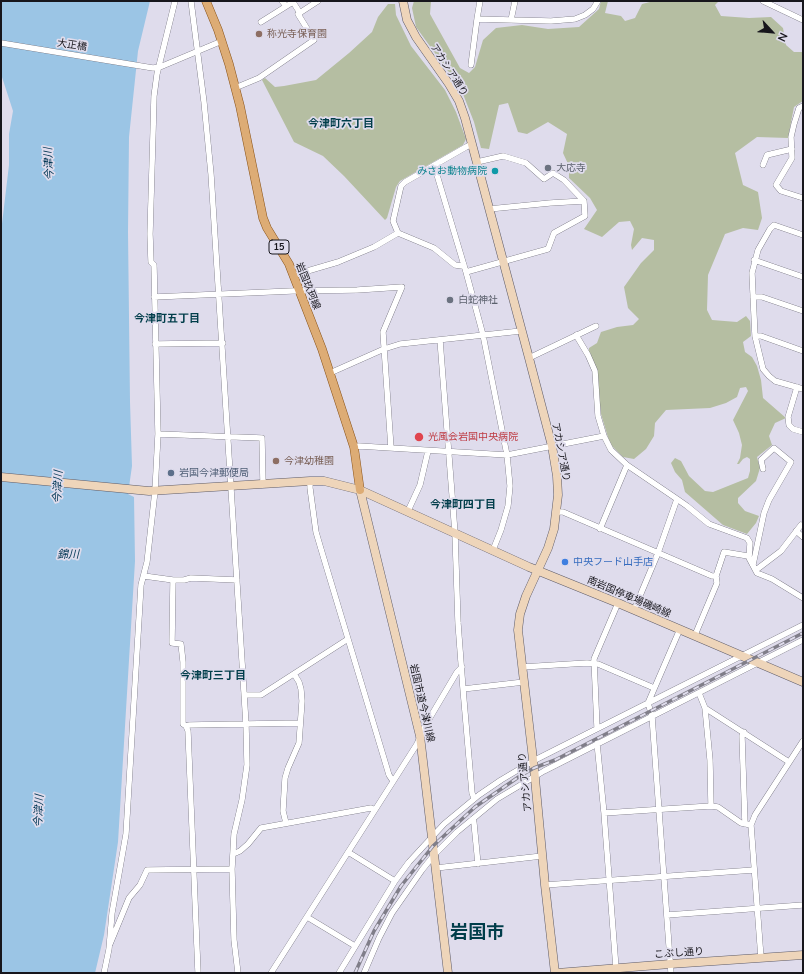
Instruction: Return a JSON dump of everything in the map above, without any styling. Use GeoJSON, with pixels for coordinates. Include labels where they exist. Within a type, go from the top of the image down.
{"type":"FeatureCollection","features":[{"type":"Feature","properties":{"kind":"main road","name":"岩国玖珂線"},"geometry":{"type":"LineString","coordinates":[[206,1],[222,41],[235,88],[263,218],[267,228],[289,264],[330,373],[354,447],[360,490]]}},
{"type":"Feature","properties":{"kind":"street"},"geometry":{"type":"LineString","coordinates":[[104,973],[109,948],[112,913],[126,834],[141,585],[147,562],[155,491],[158,434],[154,265],[151,262],[151,184],[154,96],[175,1]]}},
{"type":"Feature","properties":{"kind":"street"},"geometry":{"type":"LineString","coordinates":[[192,1],[211,174],[245,695],[247,766],[242,800],[234,834],[232,869],[234,940],[238,973]]}},
{"type":"Feature","properties":{"kind":"street"},"geometry":{"type":"LineString","coordinates":[[300,13],[318,1]]}},
{"type":"Feature","properties":{"kind":"street","name":"アカシア通り"},"geometry":{"type":"LineString","coordinates":[[403,1],[407,20],[416,37],[449,84],[458,101],[472,144],[552,446],[557,476],[558,495],[554,529],[548,548],[526,596],[520,614],[518,630],[535,776],[545,885],[556,973]]}},
{"type":"Feature","properties":{"kind":"street"},"geometry":{"type":"LineString","coordinates":[[471,65],[480,1]]}},
{"type":"Feature","properties":{"kind":"street"},"geometry":{"type":"LineString","coordinates":[[511,20],[515,1]]}},
{"type":"Feature","properties":{"kind":"street"},"geometry":{"type":"LineString","coordinates":[[477,19],[551,21],[575,19],[585,15],[593,9],[598,1]]}},
{"type":"Feature","properties":{"kind":"street"},"geometry":{"type":"LineString","coordinates":[[763,1],[803,20]]}},
{"type":"Feature","properties":{"kind":"street"},"geometry":{"type":"LineString","coordinates":[[235,88],[258,78],[314,40],[298,14],[300,13],[293,2],[284,4],[261,22]]}},
{"type":"Feature","properties":{"kind":"street"},"geometry":{"type":"LineString","coordinates":[[160,67],[222,41]]}},
{"type":"Feature","properties":{"kind":"street","name":"大正橋"},"geometry":{"type":"LineString","coordinates":[[1,43],[153,68],[160,67]]}},
{"type":"Feature","properties":{"kind":"street"},"geometry":{"type":"LineString","coordinates":[[803,106],[799,108],[794,124],[792,158],[776,185],[781,190],[803,198]]}},
{"type":"Feature","properties":{"kind":"street"},"geometry":{"type":"LineString","coordinates":[[464,266],[455,264],[434,248],[398,233],[393,221],[401,186],[405,182],[472,144]]}},
{"type":"Feature","properties":{"kind":"street"},"geometry":{"type":"LineString","coordinates":[[763,165],[767,155],[792,149]]}},
{"type":"Feature","properties":{"kind":"street"},"geometry":{"type":"LineString","coordinates":[[466,272],[548,249],[554,233],[585,216],[584,201],[564,180],[553,173],[544,180],[526,163],[503,156],[477,162]]}},
{"type":"Feature","properties":{"kind":"street"},"geometry":{"type":"LineString","coordinates":[[434,165],[483,335],[507,455],[510,486],[508,506],[493,550]]}},
{"type":"Feature","properties":{"kind":"street"},"geometry":{"type":"LineString","coordinates":[[489,209],[550,202],[584,201]]}},
{"type":"Feature","properties":{"kind":"street"},"geometry":{"type":"LineString","coordinates":[[803,235],[774,225],[770,229],[758,250],[754,260],[752,273],[755,336],[763,369],[776,380],[800,388],[788,417],[789,425],[793,429],[803,432]]}},
{"type":"Feature","properties":{"kind":"street"},"geometry":{"type":"LineString","coordinates":[[294,276],[338,262],[374,247],[398,233]]}},
{"type":"Feature","properties":{"kind":"street"},"geometry":{"type":"LineString","coordinates":[[754,260],[803,277]]}},
{"type":"Feature","properties":{"kind":"street"},"geometry":{"type":"LineString","coordinates":[[154,297],[402,287],[383,332],[391,448]]}},
{"type":"Feature","properties":{"kind":"street"},"geometry":{"type":"LineString","coordinates":[[753,298],[762,296],[803,311]]}},
{"type":"Feature","properties":{"kind":"street"},"geometry":{"type":"LineString","coordinates":[[529,358],[596,326]]}},
{"type":"Feature","properties":{"kind":"street"},"geometry":{"type":"LineString","coordinates":[[330,373],[384,349],[400,344],[521,331]]}},
{"type":"Feature","properties":{"kind":"street"},"geometry":{"type":"LineString","coordinates":[[576,335],[588,355],[595,371],[598,416],[604,436],[611,450],[627,465],[688,506],[709,524],[748,538],[750,543],[748,556],[757,573],[772,578],[803,598]]}},
{"type":"Feature","properties":{"kind":"street"},"geometry":{"type":"LineString","coordinates":[[755,336],[761,336],[803,351]]}},
{"type":"Feature","properties":{"kind":"street"},"geometry":{"type":"LineString","coordinates":[[440,340],[450,452],[455,533],[458,623],[472,793],[474,798]]}},
{"type":"Feature","properties":{"kind":"street"},"geometry":{"type":"LineString","coordinates":[[155,344],[223,343]]}},
{"type":"Feature","properties":{"kind":"street"},"geometry":{"type":"LineString","coordinates":[[158,434],[228,438],[262,438],[263,484]]}},
{"type":"Feature","properties":{"kind":"street"},"geometry":{"type":"LineString","coordinates":[[354,447],[359,446],[507,455],[604,436]]}},
{"type":"Feature","properties":{"kind":"street"},"geometry":{"type":"LineString","coordinates":[[754,567],[764,513],[769,500],[791,462],[774,448],[761,460],[764,469]]}},
{"type":"Feature","properties":{"kind":"street"},"geometry":{"type":"LineString","coordinates":[[408,512],[420,485],[428,450]]}},
{"type":"Feature","properties":{"kind":"street"},"geometry":{"type":"LineString","coordinates":[[600,529],[627,465]]}},
{"type":"Feature","properties":{"kind":"street","name":"南岩国停車場磯崎線"},"geometry":{"type":"LineString","coordinates":[[1,477],[155,491],[310,481],[324,481],[360,490],[538,570],[695,635],[803,682]]}},
{"type":"Feature","properties":{"kind":"street"},"geometry":{"type":"LineString","coordinates":[[310,481],[316,532],[389,775],[393,781]]}},
{"type":"Feature","properties":{"kind":"street","name":"岩国市道今津川線"},"geometry":{"type":"LineString","coordinates":[[360,490],[420,736],[448,973]]}},
{"type":"Feature","properties":{"kind":"street"},"geometry":{"type":"LineString","coordinates":[[634,610],[658,553],[677,499]]}},
{"type":"Feature","properties":{"kind":"street"},"geometry":{"type":"LineString","coordinates":[[556,512],[563,512],[712,576],[716,576]]}},
{"type":"Feature","properties":{"kind":"street"},"geometry":{"type":"LineString","coordinates":[[754,567],[781,551],[801,525]]}},
{"type":"Feature","properties":{"kind":"street"},"geometry":{"type":"LineString","coordinates":[[796,531],[803,537]]}},
{"type":"Feature","properties":{"kind":"street"},"geometry":{"type":"LineString","coordinates":[[695,635],[717,583],[716,576],[724,552],[748,556]]}},
{"type":"Feature","properties":{"kind":"street"},"geometry":{"type":"LineString","coordinates":[[144,576],[173,580],[184,580],[191,578],[237,580]]}},
{"type":"Feature","properties":{"kind":"street"},"geometry":{"type":"LineString","coordinates":[[173,580],[172,643],[181,644],[183,662],[183,724],[186,726],[188,731],[198,973]]}},
{"type":"Feature","properties":{"kind":"street"},"geometry":{"type":"LineString","coordinates":[[597,728],[593,664],[618,603]]}},
{"type":"Feature","properties":{"kind":"street"},"geometry":{"type":"LineString","coordinates":[[339,973],[395,881],[409,862],[432,836],[474,798],[533,761],[803,625]]}},
{"type":"Feature","properties":{"kind":"street"},"geometry":{"type":"LineString","coordinates":[[670,973],[652,716],[648,703],[680,629]]}},
{"type":"Feature","properties":{"kind":"street"},"geometry":{"type":"LineString","coordinates":[[245,695],[261,695],[348,639]]}},
{"type":"Feature","properties":{"kind":"street"},"geometry":{"type":"LineString","coordinates":[[364,973],[379,938],[406,891],[434,855],[472,819],[497,799],[535,776],[803,640]]}},
{"type":"Feature","properties":{"kind":"street"},"geometry":{"type":"LineString","coordinates":[[522,667],[587,663],[598,664],[654,688]]}},
{"type":"Feature","properties":{"kind":"street"},"geometry":{"type":"LineString","coordinates":[[270,973],[375,810],[457,672],[462,667]]}},
{"type":"Feature","properties":{"kind":"street"},"geometry":{"type":"LineString","coordinates":[[286,823],[283,811],[285,778],[299,743],[301,689],[294,674]]}},
{"type":"Feature","properties":{"kind":"street"},"geometry":{"type":"LineString","coordinates":[[463,689],[524,682]]}},
{"type":"Feature","properties":{"kind":"street"},"geometry":{"type":"LineString","coordinates":[[699,693],[705,708],[710,760],[711,806]]}},
{"type":"Feature","properties":{"kind":"street"},"geometry":{"type":"LineString","coordinates":[[705,708],[789,762]]}},
{"type":"Feature","properties":{"kind":"street"},"geometry":{"type":"LineString","coordinates":[[186,726],[189,724],[300,723]]}},
{"type":"Feature","properties":{"kind":"street"},"geometry":{"type":"LineString","coordinates":[[744,732],[742,736],[748,824],[758,909],[761,958]]}},
{"type":"Feature","properties":{"kind":"street"},"geometry":{"type":"LineString","coordinates":[[748,824],[803,741]]}},
{"type":"Feature","properties":{"kind":"street"},"geometry":{"type":"LineString","coordinates":[[597,744],[616,968]]}},
{"type":"Feature","properties":{"kind":"street"},"geometry":{"type":"LineString","coordinates":[[604,813],[711,806],[718,807],[741,823],[748,824]]}},
{"type":"Feature","properties":{"kind":"street"},"geometry":{"type":"LineString","coordinates":[[233,854],[240,851],[248,844],[261,828],[371,808],[375,810]]}},
{"type":"Feature","properties":{"kind":"street"},"geometry":{"type":"LineString","coordinates":[[472,819],[474,823],[478,864]]}},
{"type":"Feature","properties":{"kind":"street"},"geometry":{"type":"LineString","coordinates":[[348,852],[395,881]]}},
{"type":"Feature","properties":{"kind":"street"},"geometry":{"type":"LineString","coordinates":[[436,868],[542,856]]}},
{"type":"Feature","properties":{"kind":"street"},"geometry":{"type":"LineString","coordinates":[[109,948],[129,898],[140,885],[147,870],[232,869]]}},
{"type":"Feature","properties":{"kind":"street"},"geometry":{"type":"LineString","coordinates":[[545,885],[754,870]]}},
{"type":"Feature","properties":{"kind":"street"},"geometry":{"type":"LineString","coordinates":[[667,915],[803,905]]}},
{"type":"Feature","properties":{"kind":"street"},"geometry":{"type":"LineString","coordinates":[[307,917],[355,946]]}},
{"type":"Feature","properties":{"kind":"street","name":"こぶし通り"},"geometry":{"type":"LineString","coordinates":[[556,973],[803,955]]}},
{"type":"Feature","properties":{"kind":"green space"},"geometry":{"type":"Polygon","coordinates":[[[414,1],[431,1],[430,14],[460,68],[469,73],[475,67],[483,40],[496,28],[522,25],[548,29],[579,27],[599,9],[601,1],[608,1],[605,13],[621,16],[625,21],[635,18],[642,4],[654,1],[719,1],[715,5],[721,16],[749,18],[771,17],[783,28],[786,45],[794,52],[803,52],[803,101],[794,107],[788,138],[757,137],[735,153],[743,185],[758,192],[762,218],[758,230],[743,228],[725,234],[708,275],[707,310],[712,320],[737,322],[746,316],[750,321],[751,336],[743,342],[745,352],[752,357],[757,366],[761,380],[763,398],[786,418],[775,423],[769,436],[772,445],[757,457],[760,468],[756,481],[738,498],[738,503],[745,511],[759,516],[756,523],[747,534],[723,525],[685,492],[682,480],[675,472],[671,463],[675,458],[681,461],[689,476],[705,491],[713,492],[748,478],[750,471],[750,459],[747,457],[737,464],[740,458],[742,445],[739,433],[733,420],[748,391],[746,387],[740,388],[737,397],[726,403],[710,408],[666,410],[655,423],[654,436],[646,449],[634,459],[623,457],[610,444],[601,414],[596,371],[589,355],[589,348],[597,343],[601,332],[617,327],[633,325],[639,319],[628,308],[624,287],[641,263],[654,250],[654,240],[642,238],[632,250],[631,245],[634,229],[630,221],[619,222],[602,237],[584,229],[597,210],[590,198],[569,178],[569,166],[563,153],[567,134],[548,122],[527,134],[518,132],[508,103],[499,105],[489,149],[481,148],[474,122],[461,89],[416,27],[412,8],[414,1]]]}},
{"type":"Feature","properties":{"kind":"green space"},"geometry":{"type":"Polygon","coordinates":[[[388,4],[395,4],[396,15],[411,46],[445,90],[456,112],[466,139],[463,145],[400,181],[396,187],[387,218],[385,220],[323,156],[294,142],[262,80],[265,78],[275,87],[316,80],[372,32],[378,17],[388,4]]]}},
{"type":"Feature","properties":{"kind":"water","name":"錦川"},"geometry":{"type":"Polygon","coordinates":[[[1,1],[150,1],[138,51],[129,137],[128,232],[132,466],[128,494],[134,497],[135,561],[118,842],[104,935],[95,973],[1,973],[1,232],[9,165],[9,134],[13,111],[1,74],[1,1]]]}},
{"type":"Feature","properties":{"kind":"railway"},"geometry":{"type":"LineString","coordinates":[[355,973],[374,931],[401,886],[433,846],[475,807],[534,768],[555,760],[803,633]]}},
{"type":"Feature","properties":{"kind":"place","name":"称光寺保育園"},"geometry":{"type":"Point","coordinates":[259,34]}},
{"type":"Feature","properties":{"kind":"place","name":"大応寺"},"geometry":{"type":"Point","coordinates":[548,168]}},
{"type":"Feature","properties":{"kind":"place","name":"みさお動物病院"},"geometry":{"type":"Point","coordinates":[495,171]}},
{"type":"Feature","properties":{"kind":"place","name":"白蛇神社"},"geometry":{"type":"Point","coordinates":[450,300]}},
{"type":"Feature","properties":{"kind":"place","name":"光風会岩国中央病院"},"geometry":{"type":"Point","coordinates":[419,437]}},
{"type":"Feature","properties":{"kind":"place","name":"今津幼稚園"},"geometry":{"type":"Point","coordinates":[276,461]}},
{"type":"Feature","properties":{"kind":"place","name":"岩国今津郵便局"},"geometry":{"type":"Point","coordinates":[171,473]}},
{"type":"Feature","properties":{"kind":"place","name":"中央フード山手店"},"geometry":{"type":"Point","coordinates":[565,562]}},
{"type":"Feature","properties":{"kind":"district","name":"今津町六丁目"},"geometry":{"type":"Point","coordinates":[341,124]}},
{"type":"Feature","properties":{"kind":"district","name":"今津町五丁目"},"geometry":{"type":"Point","coordinates":[167,319]}},
{"type":"Feature","properties":{"kind":"district","name":"今津町四丁目"},"geometry":{"type":"Point","coordinates":[463,505]}},
{"type":"Feature","properties":{"kind":"district","name":"今津町三丁目"},"geometry":{"type":"Point","coordinates":[213,676]}},
{"type":"Feature","properties":{"kind":"district","name":"岩国市"},"geometry":{"type":"Point","coordinates":[477,933]}},
{"type":"Feature","properties":{"kind":"water label","name":"今津川"},"geometry":{"type":"Point","coordinates":[49,164]}},
{"type":"Feature","properties":{"kind":"water label","name":"今津川"},"geometry":{"type":"Point","coordinates":[58,487]}},
{"type":"Feature","properties":{"kind":"water label","name":"今津川"},"geometry":{"type":"Point","coordinates":[39,811]}}]}
